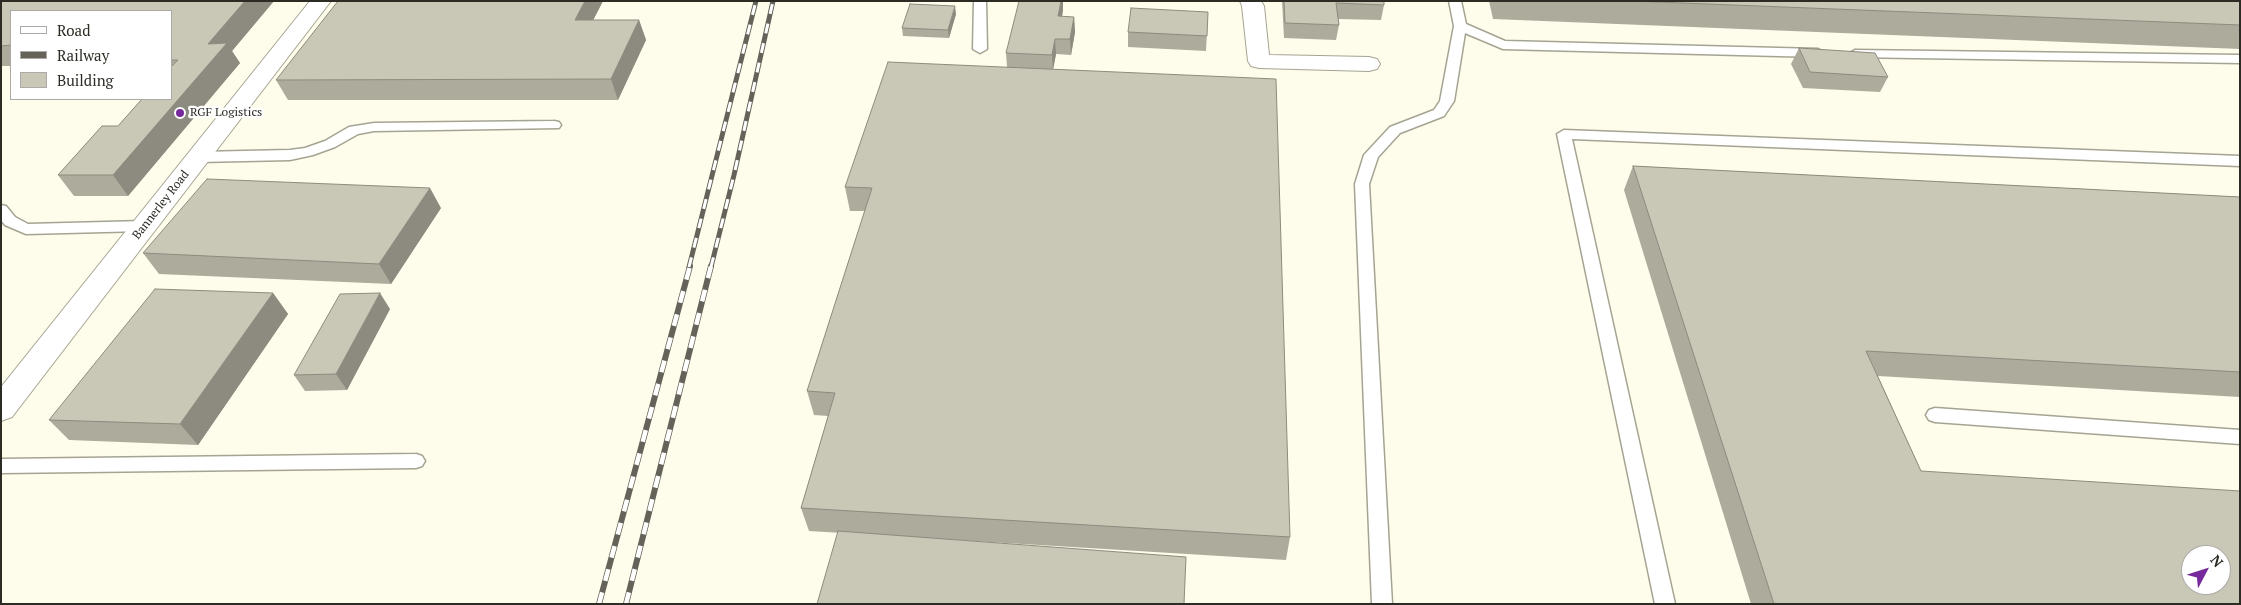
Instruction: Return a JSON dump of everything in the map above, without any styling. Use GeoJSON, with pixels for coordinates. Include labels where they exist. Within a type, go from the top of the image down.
{"type":"FeatureCollection","features":[{"type":"Feature","properties":{"kind":"street","name":"Bannerley Road"},"geometry":{"type":"LineString","coordinates":[[1,409],[321,1]]}},
{"type":"Feature","properties":{"kind":"street"},"geometry":{"type":"LineString","coordinates":[[1250,1],[1253,6],[1259,61],[1369,64]]}},
{"type":"Feature","properties":{"kind":"lane"},"geometry":{"type":"LineString","coordinates":[[980,1],[980,49]]}},
{"type":"Feature","properties":{"kind":"lane"},"geometry":{"type":"LineString","coordinates":[[1382,604],[1362,184],[1371,155],[1395,130],[1439,113],[1447,101],[1460,26],[1455,1]]}},
{"type":"Feature","properties":{"kind":"lane"},"geometry":{"type":"LineString","coordinates":[[1460,26],[1503,45],[1840,54],[2240,59]]}},
{"type":"Feature","properties":{"kind":"lane"},"geometry":{"type":"LineString","coordinates":[[199,158],[290,155],[308,152],[330,144],[354,130],[374,127],[554,124]]}},
{"type":"Feature","properties":{"kind":"lane"},"geometry":{"type":"LineString","coordinates":[[1665,604],[1564,134],[2240,161]]}},
{"type":"Feature","properties":{"kind":"lane"},"geometry":{"type":"LineString","coordinates":[[1,210],[10,221],[26,229],[144,226]]}},
{"type":"Feature","properties":{"kind":"lane"},"geometry":{"type":"LineString","coordinates":[[1935,415],[2240,437]]}},
{"type":"Feature","properties":{"kind":"lane"},"geometry":{"type":"LineString","coordinates":[[1,466],[416,461]]}},
{"type":"Feature","properties":{"kind":"building"},"geometry":{"type":"Polygon","coordinates":[[[1,1],[245,1],[208,44],[227,43],[113,175],[58,175],[102,126],[118,126],[141,100],[172,100],[172,66],[178,60],[172,60],[172,10],[10,10],[10,45],[1,46],[1,1]]]}},
{"type":"Feature","properties":{"kind":"building"},"geometry":{"type":"Polygon","coordinates":[[[338,1],[585,1],[575,20],[639,20],[611,79],[276,80],[338,1]]]}},
{"type":"Feature","properties":{"kind":"building"},"geometry":{"type":"Polygon","coordinates":[[[1019,1],[1061,1],[1058,16],[1074,17],[1070,39],[1055,39],[1052,55],[1006,53],[1019,1]]]}},
{"type":"Feature","properties":{"kind":"building"},"geometry":{"type":"Polygon","coordinates":[[[1284,1],[1384,1],[1384,5],[1336,3],[1339,25],[1285,23],[1284,1]]]}},
{"type":"Feature","properties":{"kind":"building"},"geometry":{"type":"Polygon","coordinates":[[[1632,1],[2240,1],[2240,25],[1632,1]]]}},
{"type":"Feature","properties":{"kind":"building"},"geometry":{"type":"Polygon","coordinates":[[[910,4],[955,6],[948,30],[902,28],[910,4]]]}},
{"type":"Feature","properties":{"kind":"building"},"geometry":{"type":"Polygon","coordinates":[[[1131,8],[1208,12],[1207,36],[1128,32],[1131,8]]]}},
{"type":"Feature","properties":{"kind":"building"},"geometry":{"type":"Polygon","coordinates":[[[1799,48],[1875,53],[1888,77],[1810,72],[1799,48]]]}},
{"type":"Feature","properties":{"kind":"building"},"geometry":{"type":"Polygon","coordinates":[[[888,62],[1276,79],[1290,537],[801,508],[835,393],[807,391],[872,188],[845,187],[888,62]]]}},
{"type":"Feature","properties":{"kind":"building"},"geometry":{"type":"Polygon","coordinates":[[[1633,166],[2240,197],[2240,372],[1866,351],[1921,471],[2240,491],[2240,604],[1774,604],[1633,166]]]}},
{"type":"Feature","properties":{"kind":"building"},"geometry":{"type":"Polygon","coordinates":[[[207,179],[430,188],[379,264],[143,253],[207,179]]]}},
{"type":"Feature","properties":{"kind":"building"},"geometry":{"type":"Polygon","coordinates":[[[155,289],[273,293],[180,424],[49,420],[155,289]]]}},
{"type":"Feature","properties":{"kind":"building"},"geometry":{"type":"Polygon","coordinates":[[[380,293],[336,374],[294,375],[340,294],[380,293]]]}},
{"type":"Feature","properties":{"kind":"building"},"geometry":{"type":"Polygon","coordinates":[[[838,531],[1186,557],[1184,604],[817,604],[838,531]]]}},
{"type":"Feature","properties":{"kind":"railway"},"geometry":{"type":"LineString","coordinates":[[689,267],[756,1]]}},
{"type":"Feature","properties":{"kind":"railway"},"geometry":{"type":"LineString","coordinates":[[711,267],[734,175],[773,1]]}},
{"type":"Feature","properties":{"kind":"railway"},"geometry":{"type":"LineString","coordinates":[[599,604],[690,266]]}},
{"type":"Feature","properties":{"kind":"railway"},"geometry":{"type":"LineString","coordinates":[[626,604],[711,266]]}},
{"type":"Feature","properties":{"kind":"place","name":"RGF Logistics"},"geometry":{"type":"Point","coordinates":[180,113]}}]}
